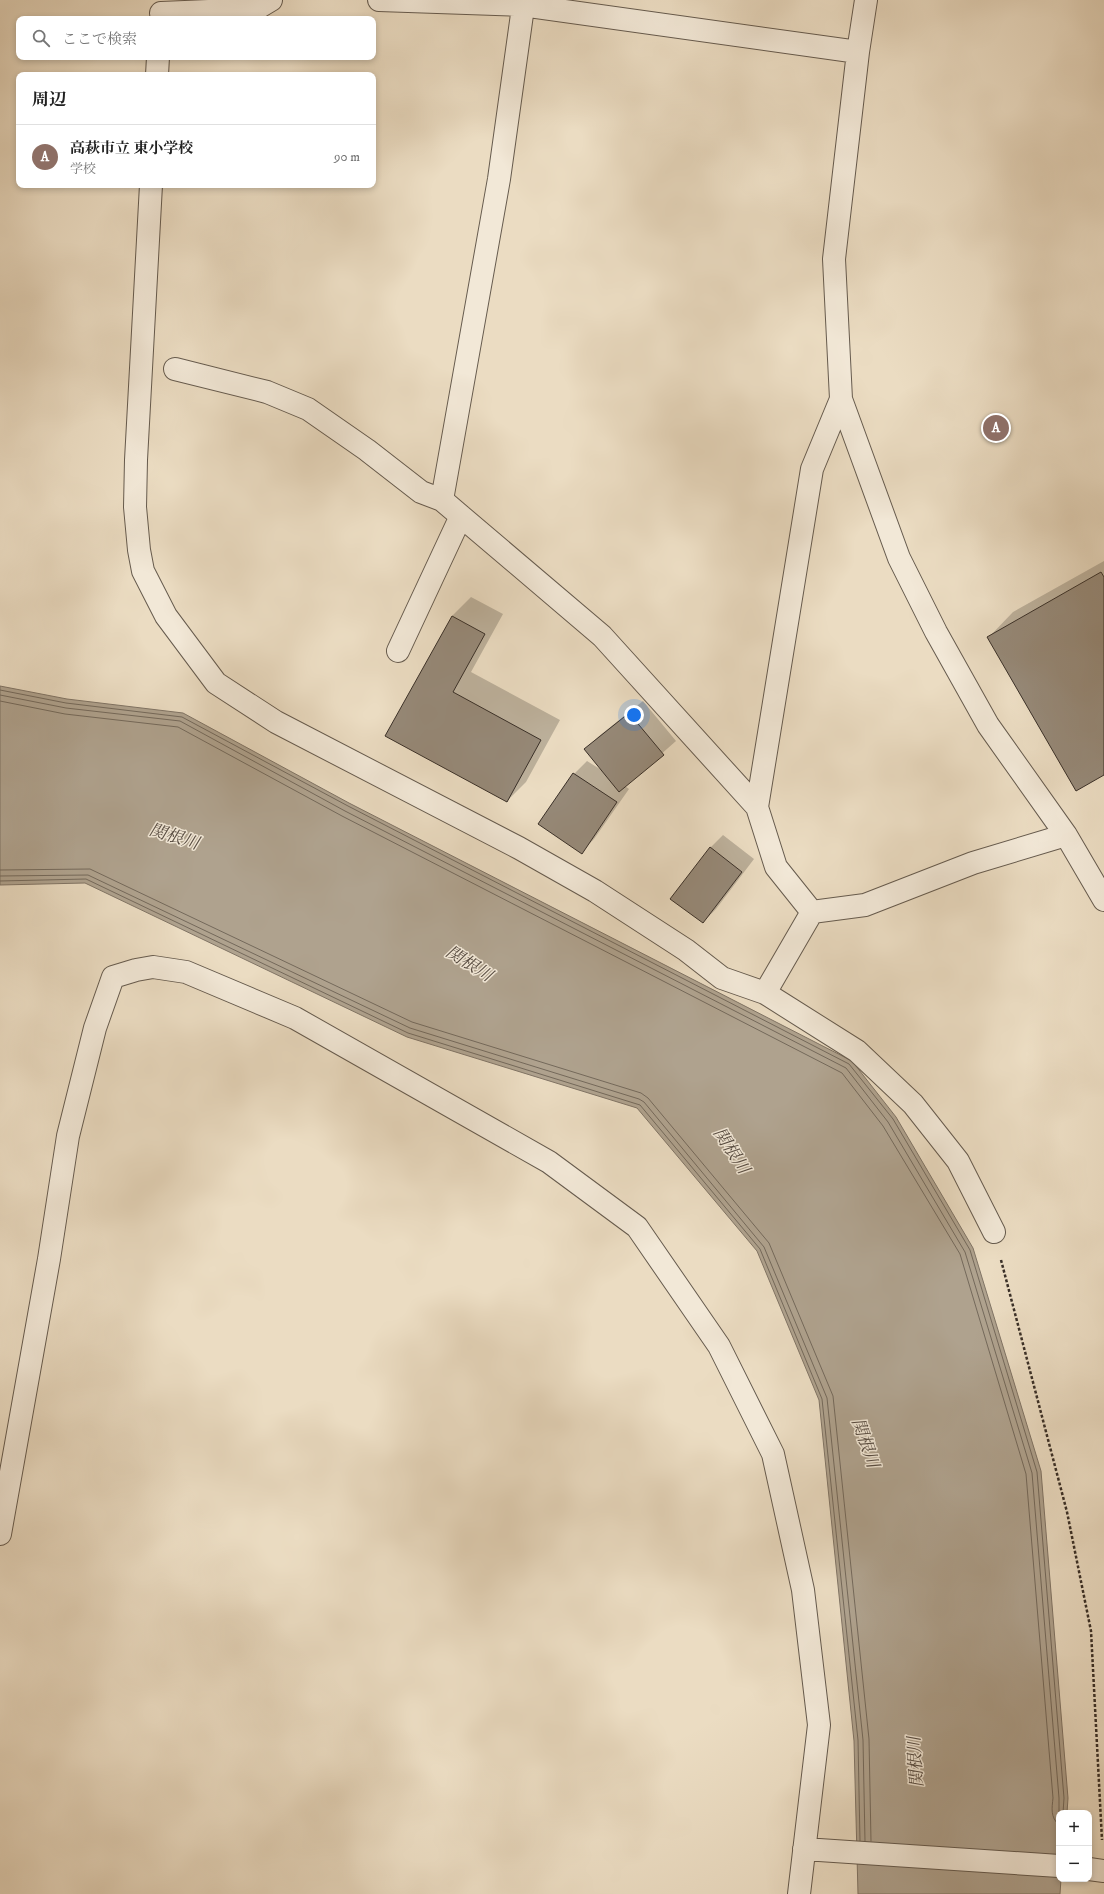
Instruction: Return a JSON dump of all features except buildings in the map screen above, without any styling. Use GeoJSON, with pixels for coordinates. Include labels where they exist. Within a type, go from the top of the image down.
{"type":"FeatureCollection","features":[{"type":"Feature","properties":{"kind":"street"},"geometry":{"type":"LineString","coordinates":[[161,11],[256,9],[271,0]]}},
{"type":"Feature","properties":{"kind":"street"},"geometry":{"type":"LineString","coordinates":[[379,0],[523,3],[858,52]]}},
{"type":"Feature","properties":{"kind":"street"},"geometry":{"type":"LineString","coordinates":[[866,0],[858,52],[834,260],[841,399],[899,558],[936,632],[988,725],[1066,835],[1104,900]]}},
{"type":"Feature","properties":{"kind":"street"},"geometry":{"type":"LineString","coordinates":[[442,500],[499,179],[523,3]]}},
{"type":"Feature","properties":{"kind":"street"},"geometry":{"type":"LineString","coordinates":[[157,72],[158,60]]}},
{"type":"Feature","properties":{"kind":"street"},"geometry":{"type":"LineString","coordinates":[[151,188],[136,460],[135,507],[139,550],[144,571],[166,616],[216,683],[276,722],[519,848],[594,891],[686,950],[722,978],[765,993],[857,1051],[914,1104],[958,1161],[994,1232]]}},
{"type":"Feature","properties":{"kind":"street"},"geometry":{"type":"LineString","coordinates":[[175,369],[267,392],[308,409],[367,450],[421,492],[442,500],[602,636],[758,807]]}},
{"type":"Feature","properties":{"kind":"street"},"geometry":{"type":"LineString","coordinates":[[812,912],[776,868],[758,807],[812,469],[841,399]]}},
{"type":"Feature","properties":{"kind":"street"},"geometry":{"type":"LineString","coordinates":[[398,651],[461,516]]}},
{"type":"Feature","properties":{"kind":"street"},"geometry":{"type":"LineString","coordinates":[[812,912],[865,904],[973,863],[1066,835]]}},
{"type":"Feature","properties":{"kind":"street"},"geometry":{"type":"LineString","coordinates":[[765,993],[812,912]]}},
{"type":"Feature","properties":{"kind":"street"},"geometry":{"type":"LineString","coordinates":[[0,1534],[49,1259],[68,1136],[95,1028],[113,977],[136,970],[153,968],[186,972],[295,1018],[549,1162],[637,1227],[719,1346],[773,1454],[803,1590],[819,1725],[799,1894]]}},
{"type":"Feature","properties":{"kind":"street"},"geometry":{"type":"LineString","coordinates":[[804,1849],[1056,1866]]}},
{"type":"Feature","properties":{"kind":"street"},"geometry":{"type":"LineString","coordinates":[[1092,1869],[1104,1871]]}},
{"type":"Feature","properties":{"kind":"path"},"geometry":{"type":"LineString","coordinates":[[994,1232],[1067,1512],[1090,1631],[1104,1871]]}},
{"type":"Feature","properties":{"kind":"water","name":"関根川"},"geometry":{"type":"Polygon","coordinates":[[[0,686],[67,699],[183,713],[349,803],[852,1061],[896,1117],[973,1248],[1041,1471],[1068,1798],[1067,1810],[1056,1810],[1056,1882],[1061,1882],[1060,1894],[858,1894],[854,1741],[819,1400],[757,1251],[637,1108],[407,1037],[85,883],[0,885],[0,686]]]}},
{"type":"Feature","properties":{"kind":"place","name":"高萩市立 東小学校"},"geometry":{"type":"Point","coordinates":[996,428]}}]}
